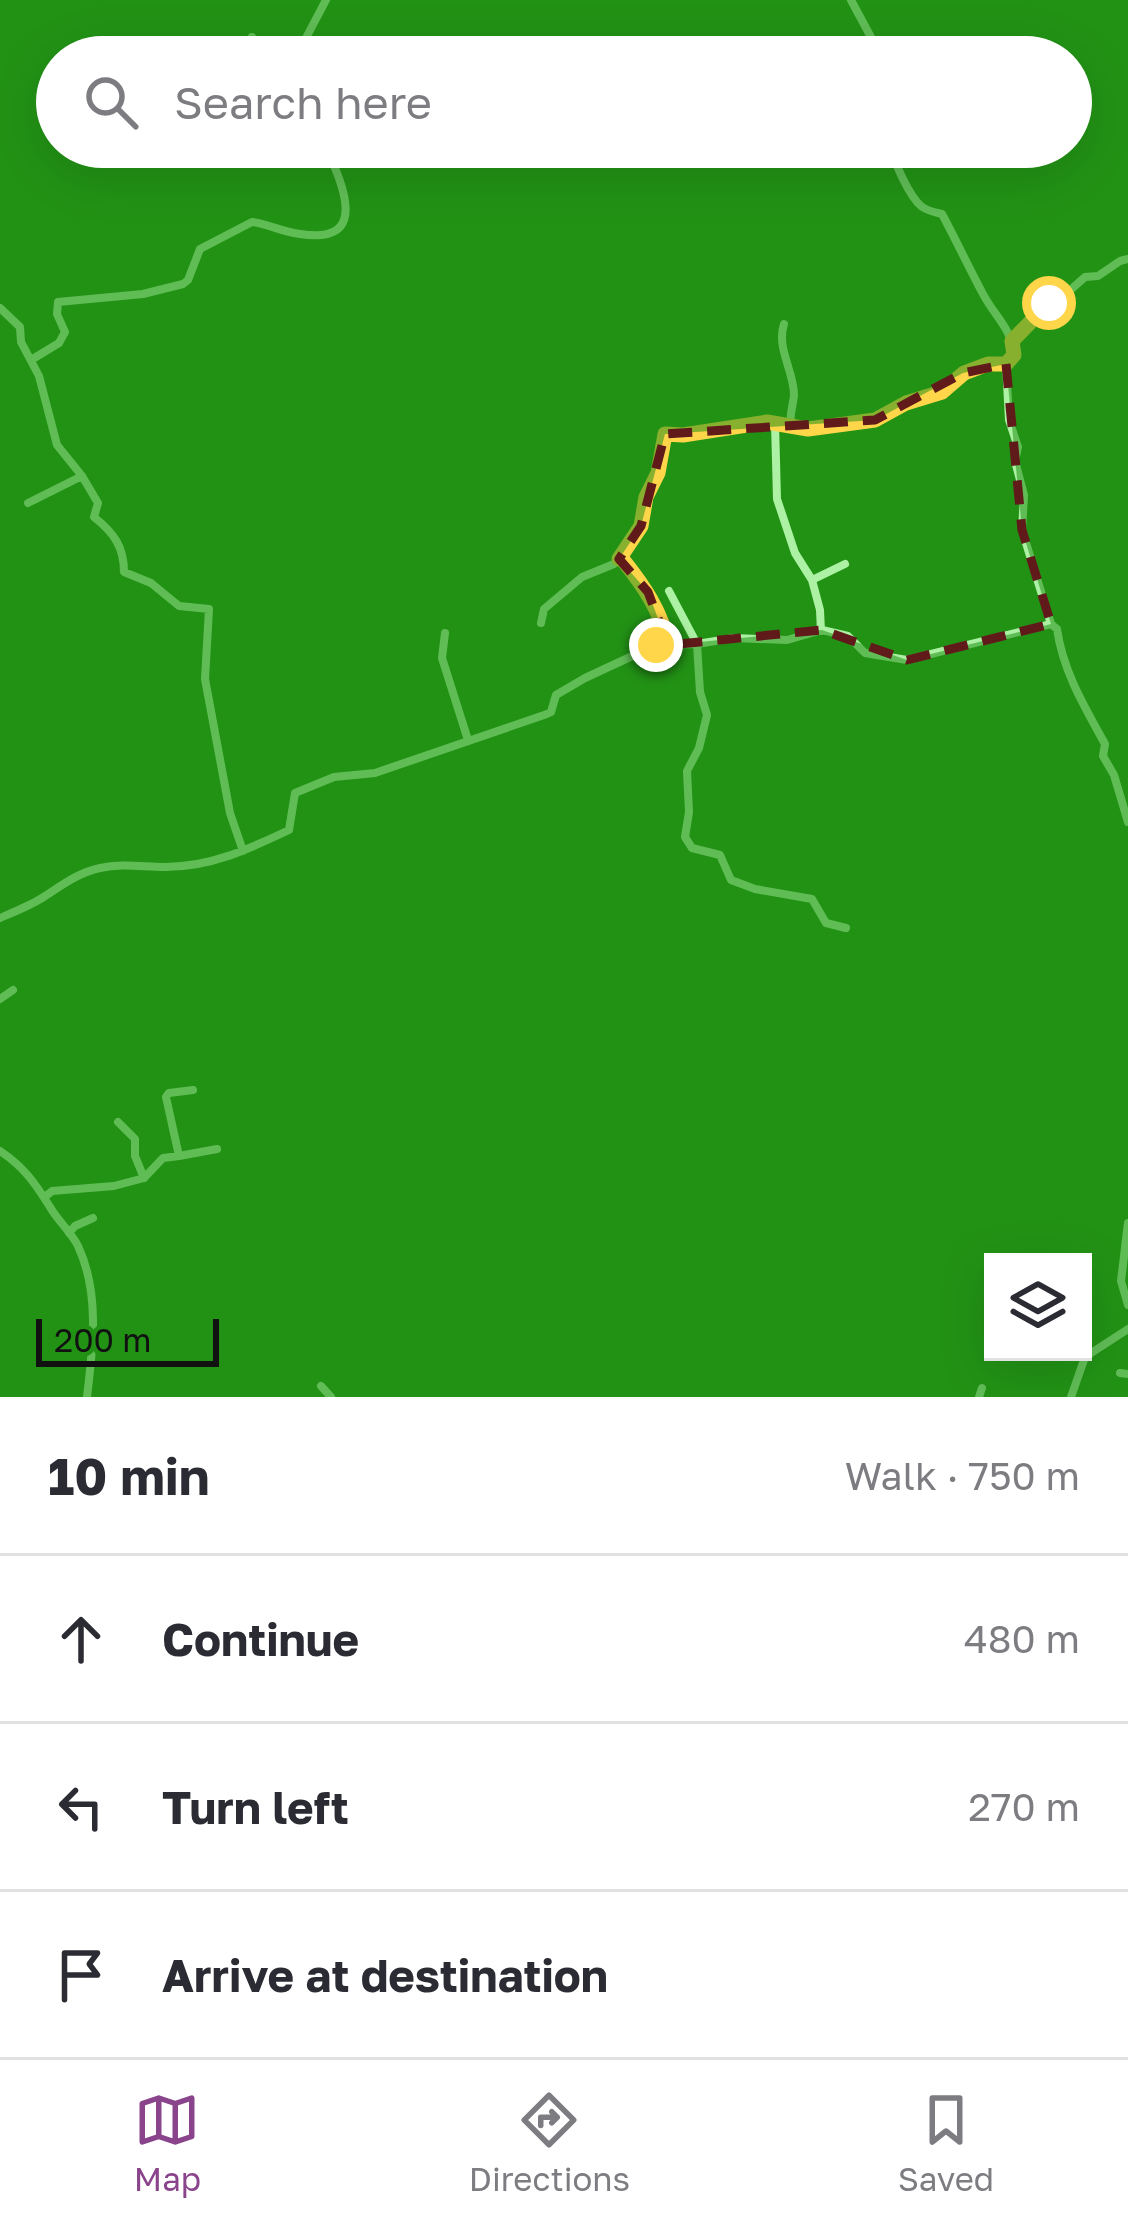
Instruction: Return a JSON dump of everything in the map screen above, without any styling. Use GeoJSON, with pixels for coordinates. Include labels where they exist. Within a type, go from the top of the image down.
{"type":"FeatureCollection","features":[{"type":"Feature","properties":{"kind":"street"},"geometry":{"type":"LineString","coordinates":[[307,36],[326,0]]}},
{"type":"Feature","properties":{"kind":"street"},"geometry":{"type":"LineString","coordinates":[[851,0],[870,36]]}},
{"type":"Feature","properties":{"kind":"street"},"geometry":{"type":"LineString","coordinates":[[31,360],[59,343],[64,332],[58,302],[183,284],[200,249],[252,222],[306,236],[336,232],[342,227],[347,198],[335,168]]}},
{"type":"Feature","properties":{"kind":"street"},"geometry":{"type":"LineString","coordinates":[[898,168],[925,210],[942,214],[1012,341],[1014,355],[1006,364],[1010,420],[1018,447],[1015,461],[1024,495],[1022,530],[1051,624],[1057,629],[1061,656],[1105,744],[1102,756],[1114,776],[1128,822]]}},
{"type":"Feature","properties":{"kind":"street"},"geometry":{"type":"LineString","coordinates":[[1012,341],[1049,303],[1085,277],[1098,277],[1128,259]]}},
{"type":"Feature","properties":{"kind":"street"},"geometry":{"type":"LineString","coordinates":[[0,308],[20,327],[21,343],[39,376],[57,445],[98,503],[94,517],[119,542],[124,572],[151,583],[179,606],[209,609],[206,679],[230,813],[243,851]]}},
{"type":"Feature","properties":{"kind":"street"},"geometry":{"type":"LineString","coordinates":[[784,324],[781,335],[794,396],[791,426]]}},
{"type":"Feature","properties":{"kind":"street"},"geometry":{"type":"LineString","coordinates":[[541,623],[544,609],[582,577],[614,564],[641,526],[665,434],[775,423],[808,429],[875,420],[906,403],[942,392],[964,373],[988,364],[1006,364]]}},
{"type":"Feature","properties":{"kind":"street"},"geometry":{"type":"LineString","coordinates":[[775,423],[777,499],[795,553],[812,580],[821,631]]}},
{"type":"Feature","properties":{"kind":"street"},"geometry":{"type":"LineString","coordinates":[[28,503],[82,476]]}},
{"type":"Feature","properties":{"kind":"street"},"geometry":{"type":"LineString","coordinates":[[619,559],[648,592],[668,645]]}},
{"type":"Feature","properties":{"kind":"street"},"geometry":{"type":"LineString","coordinates":[[812,580],[845,564]]}},
{"type":"Feature","properties":{"kind":"street"},"geometry":{"type":"LineString","coordinates":[[669,591],[697,644],[700,692],[707,715],[687,771],[685,837],[692,848],[720,855],[730,880],[812,899],[826,923],[846,928]]}},
{"type":"Feature","properties":{"kind":"street"},"geometry":{"type":"LineString","coordinates":[[0,918],[39,901],[67,880],[100,868],[218,861],[243,851],[289,830],[295,794],[334,777],[374,773],[547,714],[556,695],[656,645],[734,638],[787,640],[821,631],[848,637],[865,653],[907,660],[1051,624]]}},
{"type":"Feature","properties":{"kind":"street"},"geometry":{"type":"LineString","coordinates":[[445,633],[442,658],[468,740]]}},
{"type":"Feature","properties":{"kind":"street"},"geometry":{"type":"LineString","coordinates":[[0,999],[13,990]]}},
{"type":"Feature","properties":{"kind":"street"},"geometry":{"type":"LineString","coordinates":[[178,1156],[166,1097],[193,1090]]}},
{"type":"Feature","properties":{"kind":"street"},"geometry":{"type":"LineString","coordinates":[[118,1122],[135,1138],[135,1156],[144,1178]]}},
{"type":"Feature","properties":{"kind":"street"},"geometry":{"type":"LineString","coordinates":[[45,1198],[52,1191],[114,1186],[144,1178],[163,1158],[217,1149]]}},
{"type":"Feature","properties":{"kind":"street"},"geometry":{"type":"LineString","coordinates":[[0,1150],[21,1167],[78,1247],[93,1307],[87,1397]]}},
{"type":"Feature","properties":{"kind":"street"},"geometry":{"type":"LineString","coordinates":[[69,1233],[92,1219]]}},
{"type":"Feature","properties":{"kind":"street"},"geometry":{"type":"LineString","coordinates":[[1128,1223],[1121,1281],[1128,1305]]}},
{"type":"Feature","properties":{"kind":"street"},"geometry":{"type":"LineString","coordinates":[[1071,1397],[1085,1357],[1128,1329]]}},
{"type":"Feature","properties":{"kind":"street"},"geometry":{"type":"LineString","coordinates":[[321,1386],[331,1397]]}},
{"type":"Feature","properties":{"kind":"highlighted area"},"geometry":{"type":"Polygon","coordinates":[[[1006,364],[1022,530],[1051,624],[907,660],[822,630],[668,645],[648,592],[619,559],[641,526],[665,434],[875,420],[963,373],[1006,364]]]}},
{"type":"Feature","properties":{"kind":"route"},"geometry":{"type":"LineString","coordinates":[[656,645],[668,645],[667,635],[648,592],[619,559],[641,526],[665,434],[767,422],[808,429],[875,420],[906,403],[942,392],[964,373],[988,364],[1006,364],[1014,355],[1012,341],[1049,303]]}}]}
